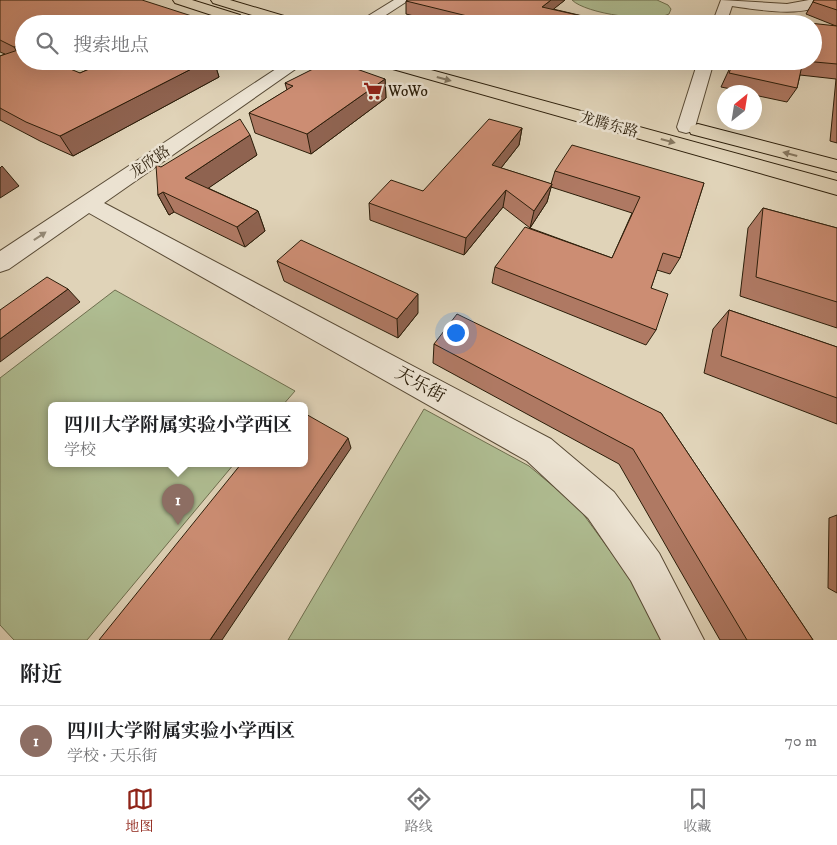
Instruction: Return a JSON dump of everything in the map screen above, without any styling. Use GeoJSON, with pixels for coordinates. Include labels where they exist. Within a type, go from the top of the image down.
{"type":"FeatureCollection","features":[{"type":"Feature","properties":{"kind":"main road"},"geometry":{"type":"LineString","coordinates":[[179,0],[226,15]]}},
{"type":"Feature","properties":{"kind":"main road"},"geometry":{"type":"LineString","coordinates":[[218,0],[267,15]]}},
{"type":"Feature","properties":{"kind":"main road","name":"龙腾东路"},"geometry":{"type":"LineString","coordinates":[[412,70],[837,188]]}},
{"type":"Feature","properties":{"kind":"main road","name":"龙腾东路"},"geometry":{"type":"LineString","coordinates":[[469,70],[593,102]]}},
{"type":"Feature","properties":{"kind":"main road"},"geometry":{"type":"LineString","coordinates":[[667,122],[837,166]]}},
{"type":"Feature","properties":{"kind":"street"},"geometry":{"type":"LineString","coordinates":[[377,15],[403,0]]}},
{"type":"Feature","properties":{"kind":"street"},"geometry":{"type":"LineString","coordinates":[[722,15],[726,0],[753,5],[791,7],[820,0]]}},
{"type":"Feature","properties":{"kind":"street"},"geometry":{"type":"LineString","coordinates":[[0,242],[267,70]]}},
{"type":"Feature","properties":{"kind":"street","name":"龙欣路"},"geometry":{"type":"LineString","coordinates":[[0,263],[286,70]]}},
{"type":"Feature","properties":{"kind":"street"},"geometry":{"type":"LineString","coordinates":[[686,127],[703,70]]}},
{"type":"Feature","properties":{"kind":"street","name":"天乐街"},"geometry":{"type":"LineString","coordinates":[[89,204],[539,450],[601,505],[645,567],[683,640]]}},
{"type":"Feature","properties":{"kind":"green space"},"geometry":{"type":"Polygon","coordinates":[[[572,0],[657,0],[668,5],[671,9],[669,14],[666,15],[614,15],[579,5],[572,0]]]}},
{"type":"Feature","properties":{"kind":"green space"},"geometry":{"type":"Polygon","coordinates":[[[115,290],[295,391],[285,402],[48,402],[48,467],[231,467],[87,640],[14,640],[0,625],[0,378],[115,290]]]}},
{"type":"Feature","properties":{"kind":"green space"},"geometry":{"type":"Polygon","coordinates":[[[424,409],[529,466],[578,507],[638,589],[663,640],[288,640],[424,409]]]}},
{"type":"Feature","properties":{"kind":"building"},"geometry":{"type":"Polygon","coordinates":[[[0,0],[142,0],[189,15],[15,15],[15,47],[0,40],[0,0]]]}},
{"type":"Feature","properties":{"kind":"building"},"geometry":{"type":"Polygon","coordinates":[[[551,0],[542,7],[577,15],[463,15],[406,1],[551,0]]]}},
{"type":"Feature","properties":{"kind":"building"},"geometry":{"type":"Polygon","coordinates":[[[814,0],[837,0],[837,10],[813,2],[814,0]]]}},
{"type":"Feature","properties":{"kind":"building"},"geometry":{"type":"Polygon","coordinates":[[[822,24],[837,26],[837,64],[822,63],[822,24]]]}},
{"type":"Feature","properties":{"kind":"building"},"geometry":{"type":"Polygon","coordinates":[[[15,51],[15,70],[73,70],[80,73],[87,70],[189,70],[60,136],[26,122],[0,108],[0,56],[15,51]]]}},
{"type":"Feature","properties":{"kind":"building"},"geometry":{"type":"Polygon","coordinates":[[[311,70],[360,70],[385,79],[307,134],[249,113],[293,86],[285,83],[311,70]]]}},
{"type":"Feature","properties":{"kind":"building"},"geometry":{"type":"Polygon","coordinates":[[[730,70],[801,70],[797,88],[729,73],[730,70]]]}},
{"type":"Feature","properties":{"kind":"building"},"geometry":{"type":"Polygon","coordinates":[[[240,119],[250,135],[185,178],[258,211],[237,227],[163,192],[158,195],[156,165],[161,167],[240,119]]]}},
{"type":"Feature","properties":{"kind":"building"},"geometry":{"type":"Polygon","coordinates":[[[489,119],[522,128],[492,165],[552,184],[534,211],[506,190],[466,238],[369,203],[391,180],[423,191],[489,119]]]}},
{"type":"Feature","properties":{"kind":"building"},"geometry":{"type":"Polygon","coordinates":[[[572,145],[704,183],[680,258],[663,253],[651,288],[668,294],[656,330],[495,267],[525,227],[612,258],[640,197],[555,171],[572,145]]]}},
{"type":"Feature","properties":{"kind":"building"},"geometry":{"type":"Polygon","coordinates":[[[763,208],[837,228],[837,302],[756,277],[763,208]]]}},
{"type":"Feature","properties":{"kind":"building"},"geometry":{"type":"Polygon","coordinates":[[[301,240],[418,294],[397,319],[277,261],[301,240]]]}},
{"type":"Feature","properties":{"kind":"building"},"geometry":{"type":"Polygon","coordinates":[[[47,277],[68,289],[0,339],[0,310],[47,277]]]}},
{"type":"Feature","properties":{"kind":"building"},"geometry":{"type":"Polygon","coordinates":[[[729,310],[837,347],[837,398],[721,356],[729,310]]]}},
{"type":"Feature","properties":{"kind":"building"},"geometry":{"type":"Polygon","coordinates":[[[457,314],[661,413],[813,640],[747,640],[633,449],[434,344],[457,314]]]}},
{"type":"Feature","properties":{"kind":"building"},"geometry":{"type":"Polygon","coordinates":[[[308,415],[348,438],[210,640],[99,640],[239,467],[308,467],[308,415]]]}},
{"type":"Feature","properties":{"kind":"place","name":"WoWo"},"geometry":{"type":"Point","coordinates":[373,91]}},
{"type":"Feature","properties":{"kind":"place","name":"四川大学附属实验小学西区"},"geometry":{"type":"Point","coordinates":[178,525]}}]}
